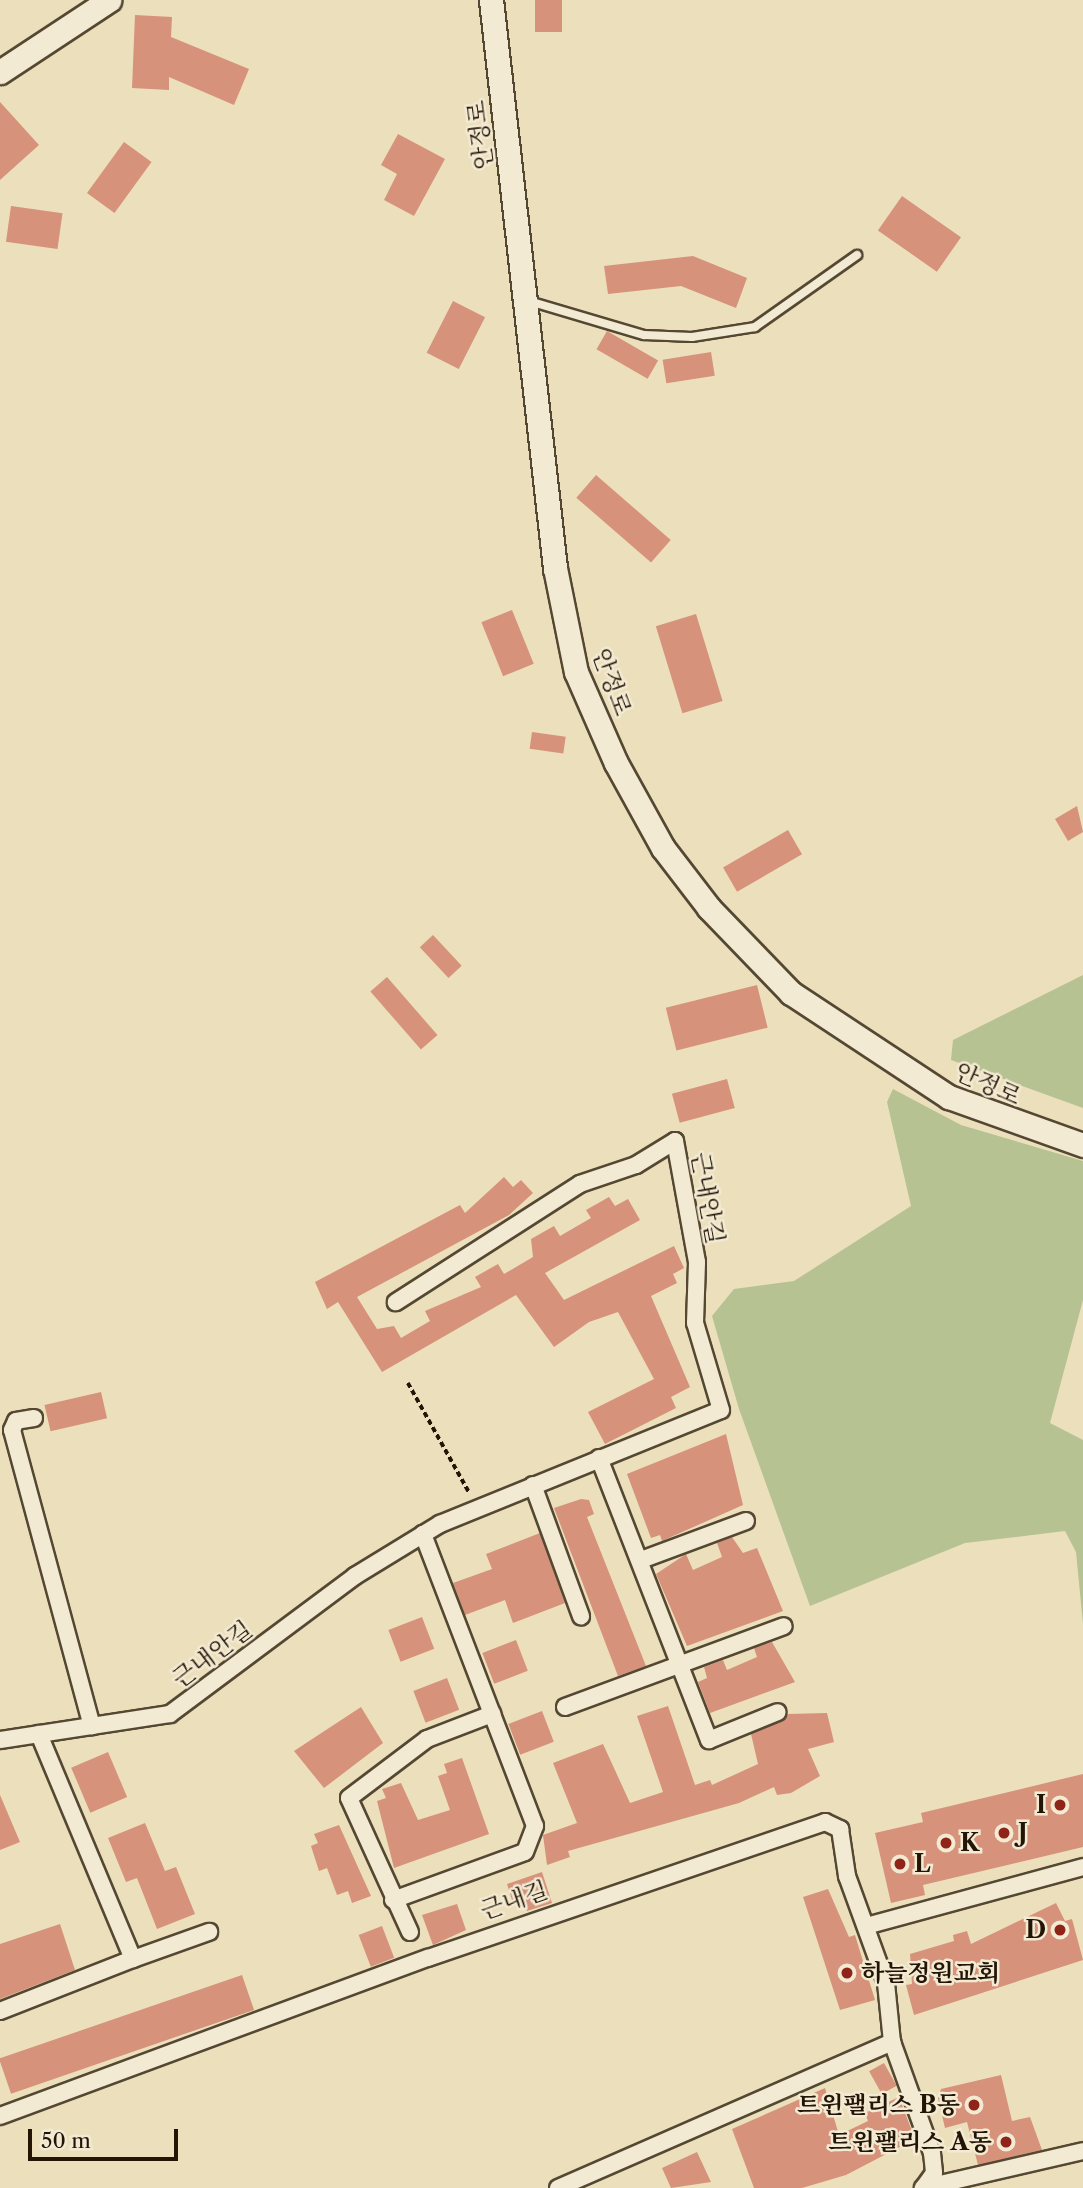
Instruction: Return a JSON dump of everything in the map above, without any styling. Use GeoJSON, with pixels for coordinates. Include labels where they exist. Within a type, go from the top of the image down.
{"type":"FeatureCollection","features":[{"type":"Feature","properties":{"kind":"street"},"geometry":{"type":"LineString","coordinates":[[0,72],[109,0]]}},
{"type":"Feature","properties":{"kind":"street","name":"안정로"},"geometry":{"type":"LineString","coordinates":[[491,0],[555,568],[576,672],[663,848],[709,908],[791,993],[840,1029],[948,1097],[1083,1144]]}},
{"type":"Feature","properties":{"kind":"street","name":"근내안길"},"geometry":{"type":"LineString","coordinates":[[0,1740],[170,1714],[355,1576],[423,1534],[533,1485],[721,1410],[695,1323],[696,1262],[675,1141],[636,1165],[580,1184],[396,1302]]}},
{"type":"Feature","properties":{"kind":"street"},"geometry":{"type":"LineString","coordinates":[[34,1418],[16,1422],[12,1430],[92,1726]]}},
{"type":"Feature","properties":{"kind":"street"},"geometry":{"type":"LineString","coordinates":[[599,1458],[709,1740],[778,1712]]}},
{"type":"Feature","properties":{"kind":"street"},"geometry":{"type":"LineString","coordinates":[[533,1485],[581,1616]]}},
{"type":"Feature","properties":{"kind":"street"},"geometry":{"type":"LineString","coordinates":[[641,1560],[746,1521]]}},
{"type":"Feature","properties":{"kind":"street"},"geometry":{"type":"LineString","coordinates":[[393,1899],[525,1852],[535,1826],[423,1534]]}},
{"type":"Feature","properties":{"kind":"street"},"geometry":{"type":"LineString","coordinates":[[565,1707],[680,1667],[784,1626]]}},
{"type":"Feature","properties":{"kind":"street"},"geometry":{"type":"LineString","coordinates":[[410,1932],[349,1798],[427,1739],[492,1714]]}},
{"type":"Feature","properties":{"kind":"street"},"geometry":{"type":"LineString","coordinates":[[39,1734],[133,1959]]}},
{"type":"Feature","properties":{"kind":"street","name":"근내길"},"geometry":{"type":"LineString","coordinates":[[0,2116],[428,1958],[825,1822],[841,1829],[847,1876],[886,1983],[892,2042],[932,2152],[934,2173],[923,2188]]}},
{"type":"Feature","properties":{"kind":"street"},"geometry":{"type":"LineString","coordinates":[[866,1926],[1083,1867]]}},
{"type":"Feature","properties":{"kind":"street"},"geometry":{"type":"LineString","coordinates":[[0,2011],[209,1932]]}},
{"type":"Feature","properties":{"kind":"street"},"geometry":{"type":"LineString","coordinates":[[558,2188],[892,2042]]}},
{"type":"Feature","properties":{"kind":"street"},"geometry":{"type":"LineString","coordinates":[[923,2188],[1083,2151]]}},
{"type":"Feature","properties":{"kind":"lane"},"geometry":{"type":"LineString","coordinates":[[526,300],[643,335],[692,337],[755,327],[857,255]]}},
{"type":"Feature","properties":{"kind":"path"},"geometry":{"type":"LineString","coordinates":[[408,1383],[476,1509]]}},
{"type":"Feature","properties":{"kind":"green space"},"geometry":{"type":"Polygon","coordinates":[[[1083,975],[1083,1108],[951,1060],[953,1040],[1083,975]]]}},
{"type":"Feature","properties":{"kind":"green space"},"geometry":{"type":"Polygon","coordinates":[[[893,1089],[961,1125],[1083,1161],[1083,1300],[1050,1423],[1083,1440],[1083,1624],[1076,1552],[1065,1531],[965,1543],[810,1606],[739,1409],[712,1316],[734,1289],[794,1281],[911,1206],[887,1102],[893,1089]]]}},
{"type":"Feature","properties":{"kind":"building"},"geometry":{"type":"Polygon","coordinates":[[[535,0],[562,0],[562,32],[535,32],[535,0]]]}},
{"type":"Feature","properties":{"kind":"building"},"geometry":{"type":"Polygon","coordinates":[[[135,15],[172,17],[171,37],[249,69],[234,105],[169,77],[169,90],[132,88],[135,15]]]}},
{"type":"Feature","properties":{"kind":"building"},"geometry":{"type":"Polygon","coordinates":[[[0,102],[39,145],[0,180],[0,102]]]}},
{"type":"Feature","properties":{"kind":"building"},"geometry":{"type":"Polygon","coordinates":[[[398,134],[445,159],[414,216],[384,200],[397,174],[381,165],[398,134]]]}},
{"type":"Feature","properties":{"kind":"building"},"geometry":{"type":"Polygon","coordinates":[[[124,142],[152,162],[114,213],[87,193],[124,142]]]}},
{"type":"Feature","properties":{"kind":"building"},"geometry":{"type":"Polygon","coordinates":[[[902,196],[961,237],[937,272],[878,230],[902,196]]]}},
{"type":"Feature","properties":{"kind":"building"},"geometry":{"type":"Polygon","coordinates":[[[11,206],[62,213],[57,249],[6,242],[11,206]]]}},
{"type":"Feature","properties":{"kind":"building"},"geometry":{"type":"Polygon","coordinates":[[[693,256],[747,278],[736,308],[681,286],[608,294],[604,266],[693,256]]]}},
{"type":"Feature","properties":{"kind":"building"},"geometry":{"type":"Polygon","coordinates":[[[453,301],[485,317],[459,369],[427,353],[453,301]]]}},
{"type":"Feature","properties":{"kind":"building"},"geometry":{"type":"Polygon","coordinates":[[[607,331],[658,360],[648,379],[596,349],[607,331]]]}},
{"type":"Feature","properties":{"kind":"building"},"geometry":{"type":"Polygon","coordinates":[[[711,352],[715,376],[666,383],[663,360],[711,352]]]}},
{"type":"Feature","properties":{"kind":"building"},"geometry":{"type":"Polygon","coordinates":[[[596,475],[671,540],[651,563],[576,498],[596,475]]]}},
{"type":"Feature","properties":{"kind":"building"},"geometry":{"type":"Polygon","coordinates":[[[512,610],[534,664],[503,676],[481,622],[512,610]]]}},
{"type":"Feature","properties":{"kind":"building"},"geometry":{"type":"Polygon","coordinates":[[[696,614],[723,701],[682,713],[656,626],[696,614]]]}},
{"type":"Feature","properties":{"kind":"building"},"geometry":{"type":"Polygon","coordinates":[[[532,732],[566,737],[563,754],[530,749],[532,732]]]}},
{"type":"Feature","properties":{"kind":"building"},"geometry":{"type":"Polygon","coordinates":[[[1077,806],[1083,832],[1068,841],[1055,819],[1077,806]]]}},
{"type":"Feature","properties":{"kind":"building"},"geometry":{"type":"Polygon","coordinates":[[[788,830],[802,854],[737,892],[723,868],[788,830]]]}},
{"type":"Feature","properties":{"kind":"building"},"geometry":{"type":"Polygon","coordinates":[[[433,935],[462,966],[448,978],[420,947],[433,935]]]}},
{"type":"Feature","properties":{"kind":"building"},"geometry":{"type":"Polygon","coordinates":[[[387,977],[438,1035],[421,1050],[370,991],[387,977]]]}},
{"type":"Feature","properties":{"kind":"building"},"geometry":{"type":"Polygon","coordinates":[[[757,985],[768,1028],[676,1050],[666,1008],[757,985]]]}},
{"type":"Feature","properties":{"kind":"building"},"geometry":{"type":"Polygon","coordinates":[[[727,1079],[735,1108],[680,1123],[672,1094],[727,1079]]]}},
{"type":"Feature","properties":{"kind":"building"},"geometry":{"type":"Polygon","coordinates":[[[504,1177],[513,1187],[521,1180],[533,1193],[509,1215],[357,1297],[377,1329],[394,1326],[401,1338],[430,1321],[425,1311],[481,1287],[475,1277],[498,1264],[504,1274],[533,1257],[531,1239],[554,1226],[560,1236],[591,1218],[586,1210],[609,1197],[615,1206],[628,1199],[640,1220],[545,1273],[564,1300],[674,1246],[684,1268],[673,1274],[677,1283],[651,1296],[690,1387],[671,1397],[676,1408],[605,1444],[588,1412],[654,1379],[618,1312],[589,1322],[554,1347],[516,1295],[382,1372],[338,1302],[327,1309],[315,1282],[460,1205],[465,1213],[504,1177]]]}},
{"type":"Feature","properties":{"kind":"building"},"geometry":{"type":"Polygon","coordinates":[[[101,1392],[107,1418],[51,1431],[44,1405],[101,1392]]]}},
{"type":"Feature","properties":{"kind":"building"},"geometry":{"type":"Polygon","coordinates":[[[726,1434],[743,1505],[662,1541],[660,1535],[651,1538],[627,1474],[726,1434]]]}},
{"type":"Feature","properties":{"kind":"building"},"geometry":{"type":"Polygon","coordinates":[[[581,1499],[589,1500],[594,1514],[587,1517],[646,1666],[618,1676],[554,1508],[581,1499]]]}},
{"type":"Feature","properties":{"kind":"building"},"geometry":{"type":"Polygon","coordinates":[[[540,1533],[565,1603],[513,1623],[505,1600],[465,1615],[453,1583],[492,1569],[486,1554],[540,1533]]]}},
{"type":"Feature","properties":{"kind":"building"},"geometry":{"type":"Polygon","coordinates":[[[732,1537],[743,1553],[757,1548],[783,1611],[687,1646],[656,1574],[686,1554],[693,1570],[722,1557],[717,1543],[732,1537]]]}},
{"type":"Feature","properties":{"kind":"building"},"geometry":{"type":"Polygon","coordinates":[[[422,1617],[434,1649],[401,1662],[388,1630],[422,1617]]]}},
{"type":"Feature","properties":{"kind":"building"},"geometry":{"type":"Polygon","coordinates":[[[516,1640],[528,1671],[494,1684],[482,1653],[516,1640]]]}},
{"type":"Feature","properties":{"kind":"building"},"geometry":{"type":"Polygon","coordinates":[[[772,1642],[795,1682],[710,1713],[698,1682],[707,1678],[704,1667],[723,1660],[727,1670],[757,1657],[754,1648],[772,1642]]]}},
{"type":"Feature","properties":{"kind":"building"},"geometry":{"type":"Polygon","coordinates":[[[447,1678],[459,1710],[426,1723],[413,1691],[447,1678]]]}},
{"type":"Feature","properties":{"kind":"building"},"geometry":{"type":"Polygon","coordinates":[[[668,1706],[695,1785],[710,1780],[712,1785],[758,1764],[751,1734],[788,1714],[827,1713],[834,1742],[808,1749],[820,1776],[791,1793],[777,1795],[774,1787],[739,1803],[568,1851],[570,1857],[547,1865],[543,1835],[577,1823],[553,1763],[603,1744],[630,1803],[663,1792],[637,1716],[668,1706]]]}},
{"type":"Feature","properties":{"kind":"building"},"geometry":{"type":"Polygon","coordinates":[[[361,1707],[383,1743],[324,1788],[294,1751],[361,1707]]]}},
{"type":"Feature","properties":{"kind":"building"},"geometry":{"type":"Polygon","coordinates":[[[542,1711],[554,1742],[520,1755],[508,1724],[542,1711]]]}},
{"type":"Feature","properties":{"kind":"building"},"geometry":{"type":"Polygon","coordinates":[[[108,1752],[127,1797],[90,1813],[71,1768],[108,1752]]]}},
{"type":"Feature","properties":{"kind":"building"},"geometry":{"type":"Polygon","coordinates":[[[462,1758],[489,1834],[394,1868],[377,1801],[386,1798],[382,1789],[401,1783],[418,1820],[450,1810],[438,1776],[447,1773],[444,1764],[462,1758]]]}},
{"type":"Feature","properties":{"kind":"building"},"geometry":{"type":"Polygon","coordinates":[[[1083,1774],[1083,1847],[923,1885],[925,1895],[891,1903],[875,1833],[923,1822],[921,1813],[1083,1774]]]}},
{"type":"Feature","properties":{"kind":"building"},"geometry":{"type":"Polygon","coordinates":[[[0,1795],[20,1842],[0,1850],[0,1795]]]}},
{"type":"Feature","properties":{"kind":"building"},"geometry":{"type":"Polygon","coordinates":[[[145,1823],[165,1871],[176,1867],[195,1914],[157,1929],[137,1878],[126,1882],[108,1838],[145,1823]]]}},
{"type":"Feature","properties":{"kind":"building"},"geometry":{"type":"Polygon","coordinates":[[[339,1825],[371,1896],[352,1903],[348,1891],[337,1895],[327,1868],[319,1871],[311,1846],[318,1843],[314,1834],[339,1825]]]}},
{"type":"Feature","properties":{"kind":"building"},"geometry":{"type":"Polygon","coordinates":[[[542,1872],[552,1903],[527,1911],[523,1899],[513,1903],[507,1884],[542,1872]]]}},
{"type":"Feature","properties":{"kind":"building","name":"하늘정원교회"},"geometry":{"type":"Polygon","coordinates":[[[828,1889],[849,1937],[855,1935],[875,2000],[840,2010],[803,1897],[828,1889]]]}},
{"type":"Feature","properties":{"kind":"building"},"geometry":{"type":"Polygon","coordinates":[[[1056,1903],[1065,1921],[1072,1919],[1083,1960],[914,2015],[906,1985],[912,1984],[910,1954],[954,1941],[953,1935],[967,1931],[971,1944],[1056,1903]]]}},
{"type":"Feature","properties":{"kind":"building"},"geometry":{"type":"Polygon","coordinates":[[[457,1904],[466,1930],[433,1945],[422,1915],[457,1904]]]}},
{"type":"Feature","properties":{"kind":"building"},"geometry":{"type":"Polygon","coordinates":[[[60,1924],[75,1970],[0,1999],[0,1944],[60,1924]]]}},
{"type":"Feature","properties":{"kind":"building"},"geometry":{"type":"Polygon","coordinates":[[[382,1926],[394,1958],[371,1967],[359,1935],[382,1926]]]}},
{"type":"Feature","properties":{"kind":"building"},"geometry":{"type":"Polygon","coordinates":[[[242,1975],[254,2010],[11,2094],[0,2058],[242,1975]]]}},
{"type":"Feature","properties":{"kind":"building"},"geometry":{"type":"Polygon","coordinates":[[[884,2063],[897,2086],[882,2094],[869,2071],[884,2063]]]}},
{"type":"Feature","properties":{"kind":"building"},"geometry":{"type":"Polygon","coordinates":[[[1001,2075],[1012,2121],[1030,2117],[1042,2150],[978,2165],[967,2122],[945,2128],[938,2098],[941,2089],[1001,2075]]]}},
{"type":"Feature","properties":{"kind":"building"},"geometry":{"type":"Polygon","coordinates":[[[825,2088],[839,2135],[868,2121],[865,2113],[899,2097],[915,2139],[846,2175],[802,2188],[754,2188],[732,2129],[825,2088]]]}},
{"type":"Feature","properties":{"kind":"building"},"geometry":{"type":"Polygon","coordinates":[[[697,2152],[711,2182],[671,2188],[662,2168],[697,2152]]]}},
{"type":"Feature","properties":{"kind":"place","name":"I"},"geometry":{"type":"Point","coordinates":[1060,1805]}},
{"type":"Feature","properties":{"kind":"place","name":"J"},"geometry":{"type":"Point","coordinates":[1004,1833]}},
{"type":"Feature","properties":{"kind":"place","name":"K"},"geometry":{"type":"Point","coordinates":[946,1843]}},
{"type":"Feature","properties":{"kind":"place","name":"L"},"geometry":{"type":"Point","coordinates":[900,1864]}},
{"type":"Feature","properties":{"kind":"place","name":"D"},"geometry":{"type":"Point","coordinates":[1060,1930]}},
{"type":"Feature","properties":{"kind":"place","name":"하늘정원교회"},"geometry":{"type":"Point","coordinates":[847,1973]}},
{"type":"Feature","properties":{"kind":"place","name":"트윈팰리스 B동"},"geometry":{"type":"Point","coordinates":[974,2105]}},
{"type":"Feature","properties":{"kind":"place","name":"트윈팰리스 A동"},"geometry":{"type":"Point","coordinates":[1006,2142]}}]}
